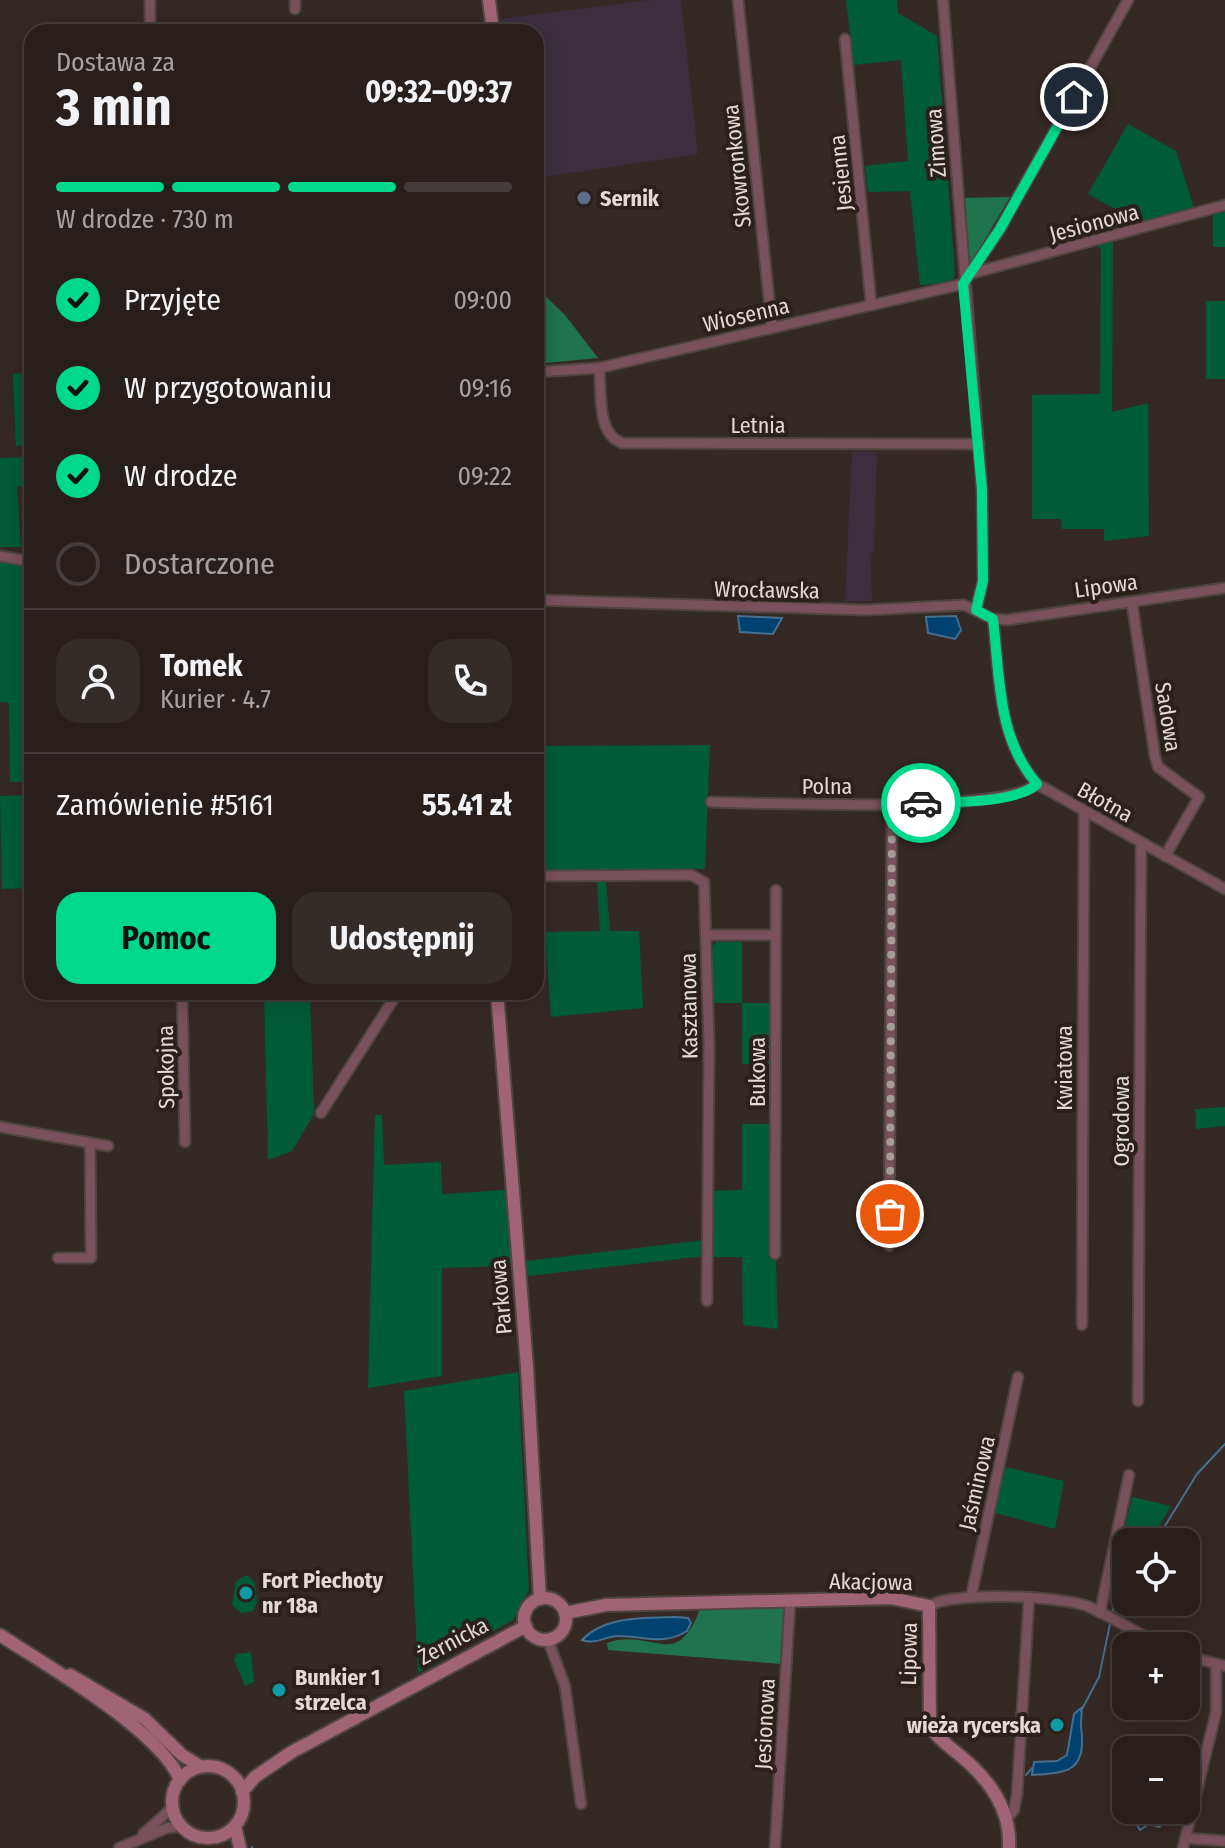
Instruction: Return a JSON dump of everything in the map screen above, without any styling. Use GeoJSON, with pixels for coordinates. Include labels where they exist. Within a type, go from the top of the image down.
{"type":"FeatureCollection","features":[{"type":"Feature","properties":{"kind":"street"},"geometry":{"type":"LineString","coordinates":[[150,0],[150,24]]}},
{"type":"Feature","properties":{"kind":"street"},"geometry":{"type":"LineString","coordinates":[[489,0],[492,24]]}},
{"type":"Feature","properties":{"kind":"street","name":"Skowronkowa"},"geometry":{"type":"LineString","coordinates":[[738,0],[772,328]]}},
{"type":"Feature","properties":{"kind":"street","name":"Zimowa"},"geometry":{"type":"LineString","coordinates":[[943,0],[963,284],[979,444],[983,559],[982,591],[976,610]]}},
{"type":"Feature","properties":{"kind":"street"},"geometry":{"type":"LineString","coordinates":[[963,284],[973,273],[1124,1]]}},
{"type":"Feature","properties":{"kind":"street","name":"Jesienna"},"geometry":{"type":"LineString","coordinates":[[845,39],[871,303]]}},
{"type":"Feature","properties":{"kind":"street","name":"Jesionowa"},"geometry":{"type":"LineString","coordinates":[[973,273],[1225,205]]}},
{"type":"Feature","properties":{"kind":"street","name":"Wiosenna"},"geometry":{"type":"LineString","coordinates":[[544,371],[599,368],[963,284]]}},
{"type":"Feature","properties":{"kind":"street","name":"Letnia"},"geometry":{"type":"LineString","coordinates":[[599,368],[605,426],[613,439],[622,443],[979,444]]}},
{"type":"Feature","properties":{"kind":"street"},"geometry":{"type":"LineString","coordinates":[[0,556],[24,560]]}},
{"type":"Feature","properties":{"kind":"street","name":"Lipowa"},"geometry":{"type":"LineString","coordinates":[[993,619],[1027,618],[1225,588]]}},
{"type":"Feature","properties":{"kind":"street","name":"Wrocławska"},"geometry":{"type":"LineString","coordinates":[[544,600],[866,610],[964,605],[993,619]]}},
{"type":"Feature","properties":{"kind":"street","name":"Sadowa"},"geometry":{"type":"LineString","coordinates":[[1132,603],[1158,767],[1199,797],[1165,856]]}},
{"type":"Feature","properties":{"kind":"street","name":"Błotna"},"geometry":{"type":"LineString","coordinates":[[993,619],[1008,738],[1020,764],[1037,784],[1225,889]]}},
{"type":"Feature","properties":{"kind":"street","name":"Polna"},"geometry":{"type":"LineString","coordinates":[[711,802],[892,804],[1001,797],[1030,790],[1037,784]]}},
{"type":"Feature","properties":{"kind":"street"},"geometry":{"type":"LineString","coordinates":[[889,1246],[892,804]]}},
{"type":"Feature","properties":{"kind":"street","name":"Kwiatowa"},"geometry":{"type":"LineString","coordinates":[[1082,1325],[1084,811]]}},
{"type":"Feature","properties":{"kind":"street","name":"Ogrodowa"},"geometry":{"type":"LineString","coordinates":[[1138,1401],[1141,842]]}},
{"type":"Feature","properties":{"kind":"street","name":"Kasztanowa"},"geometry":{"type":"LineString","coordinates":[[544,876],[697,876],[706,887],[709,1043],[707,1301]]}},
{"type":"Feature","properties":{"kind":"street","name":"Bukowa"},"geometry":{"type":"LineString","coordinates":[[775,1254],[776,890]]}},
{"type":"Feature","properties":{"kind":"street"},"geometry":{"type":"LineString","coordinates":[[706,935],[775,935]]}},
{"type":"Feature","properties":{"kind":"street","name":"Spokojna"},"geometry":{"type":"LineString","coordinates":[[182,1000],[185,1142]]}},
{"type":"Feature","properties":{"kind":"street"},"geometry":{"type":"LineString","coordinates":[[321,1113],[393,1000]]}},
{"type":"Feature","properties":{"kind":"street","name":"Parkowa"},"geometry":{"type":"LineString","coordinates":[[498,1000],[526,1352],[540,1599]]}},
{"type":"Feature","properties":{"kind":"street"},"geometry":{"type":"LineString","coordinates":[[0,1127],[108,1146]]}},
{"type":"Feature","properties":{"kind":"street"},"geometry":{"type":"LineString","coordinates":[[58,1258],[91,1258],[90,1143]]}},
{"type":"Feature","properties":{"kind":"street","name":"Jaśminowa"},"geometry":{"type":"LineString","coordinates":[[971,1597],[1018,1377]]}},
{"type":"Feature","properties":{"kind":"street"},"geometry":{"type":"LineString","coordinates":[[1107,1617],[1129,1475]]}},
{"type":"Feature","properties":{"kind":"street","name":"Akacjowa"},"geometry":{"type":"LineString","coordinates":[[565,1613],[606,1605],[891,1598],[929,1606],[949,1598],[971,1597],[1029,1599],[1086,1606],[1136,1632]]}},
{"type":"Feature","properties":{"kind":"street"},"geometry":{"type":"LineString","coordinates":[[540,1599],[553,1600],[565,1613],[561,1632],[548,1640],[537,1638],[526,1626],[526,1611],[540,1599]]}},
{"type":"Feature","properties":{"kind":"street"},"geometry":{"type":"LineString","coordinates":[[1009,1848],[1008,1817],[1014,1810],[1017,1794],[1029,1599]]}},
{"type":"Feature","properties":{"kind":"street","name":"Jesionowa"},"geometry":{"type":"LineString","coordinates":[[775,1848],[790,1602]]}},
{"type":"Feature","properties":{"kind":"street","name":"Lipowa"},"geometry":{"type":"LineString","coordinates":[[929,1606],[930,1727],[973,1766],[1008,1817]]}},
{"type":"Feature","properties":{"kind":"street","name":"Żernicka"},"geometry":{"type":"LineString","coordinates":[[232,1774],[274,1762],[526,1626]]}},
{"type":"Feature","properties":{"kind":"street"},"geometry":{"type":"LineString","coordinates":[[0,1635],[134,1727],[172,1764],[180,1780],[174,1806],[182,1826],[194,1835],[213,1838],[223,1848]]}},
{"type":"Feature","properties":{"kind":"street"},"geometry":{"type":"LineString","coordinates":[[548,1640],[565,1686],[581,1804]]}},
{"type":"Feature","properties":{"kind":"street"},"geometry":{"type":"LineString","coordinates":[[21,1649],[145,1719],[182,1755],[200,1766]]}},
{"type":"Feature","properties":{"kind":"street"},"geometry":{"type":"LineString","coordinates":[[1200,1660],[1220,1666],[1216,1712],[1184,1843],[1225,1841]]}},
{"type":"Feature","properties":{"kind":"street","name":"Żernicka"},"geometry":{"type":"LineString","coordinates":[[242,1792],[274,1762]]}},
{"type":"Feature","properties":{"kind":"street"},"geometry":{"type":"LineString","coordinates":[[180,1780],[200,1766],[213,1765],[232,1774],[242,1792],[242,1808],[235,1826],[240,1848]]}},
{"type":"Feature","properties":{"kind":"street"},"geometry":{"type":"LineString","coordinates":[[137,1839],[174,1806]]}},
{"type":"Feature","properties":{"kind":"street"},"geometry":{"type":"LineString","coordinates":[[119,1848],[137,1839],[182,1826]]}},
{"type":"Feature","properties":{"kind":"street"},"geometry":{"type":"LineString","coordinates":[[213,1838],[235,1826]]}},
{"type":"Feature","properties":{"kind":"shaded area"},"geometry":{"type":"Polygon","coordinates":[[[649,0],[681,0],[698,154],[544,177],[544,24],[501,24],[501,19],[649,0]]]}},
{"type":"Feature","properties":{"kind":"shaded area"},"geometry":{"type":"Polygon","coordinates":[[[852,451],[877,452],[874,553],[870,553],[872,601],[845,602],[852,451]]]}},
{"type":"Feature","properties":{"kind":"green space"},"geometry":{"type":"Polygon","coordinates":[[[846,0],[897,0],[898,13],[937,36],[955,274],[952,283],[920,285],[910,191],[868,192],[865,166],[908,161],[901,60],[854,65],[846,0]]]}},
{"type":"Feature","properties":{"kind":"green space"},"geometry":{"type":"Polygon","coordinates":[[[1128,124],[1176,151],[1195,211],[1143,224],[1088,194],[1128,124]]]}},
{"type":"Feature","properties":{"kind":"green space"},"geometry":{"type":"Polygon","coordinates":[[[1010,197],[971,263],[965,250],[961,198],[1010,197]]]}},
{"type":"Feature","properties":{"kind":"green space"},"geometry":{"type":"Polygon","coordinates":[[[1225,209],[1225,247],[1213,247],[1213,213],[1225,209]]]}},
{"type":"Feature","properties":{"kind":"green space"},"geometry":{"type":"Polygon","coordinates":[[[1113,240],[1112,412],[1148,403],[1149,536],[1104,541],[1104,529],[1062,529],[1061,519],[1032,519],[1032,395],[1100,394],[1101,250],[1096,244],[1113,240]]]}},
{"type":"Feature","properties":{"kind":"green space"},"geometry":{"type":"Polygon","coordinates":[[[544,295],[565,315],[598,358],[544,363],[544,295]]]}},
{"type":"Feature","properties":{"kind":"green space"},"geometry":{"type":"Polygon","coordinates":[[[1206,301],[1225,301],[1225,379],[1206,379],[1206,301]]]}},
{"type":"Feature","properties":{"kind":"green space"},"geometry":{"type":"Polygon","coordinates":[[[24,373],[24,446],[16,446],[13,374],[24,373]]]}},
{"type":"Feature","properties":{"kind":"green space"},"geometry":{"type":"Polygon","coordinates":[[[24,457],[24,486],[17,486],[21,547],[0,547],[0,458],[24,457]]]}},
{"type":"Feature","properties":{"kind":"green space"},"geometry":{"type":"Polygon","coordinates":[[[0,562],[24,566],[24,782],[10,782],[9,703],[0,702],[0,562]]]}},
{"type":"Feature","properties":{"kind":"green space"},"geometry":{"type":"Polygon","coordinates":[[[710,745],[705,869],[544,871],[544,746],[710,745]]]}},
{"type":"Feature","properties":{"kind":"green space"},"geometry":{"type":"Polygon","coordinates":[[[24,795],[24,888],[2,889],[0,796],[24,795]]]}},
{"type":"Feature","properties":{"kind":"green space"},"geometry":{"type":"Polygon","coordinates":[[[597,882],[606,882],[610,931],[639,931],[643,1008],[551,1017],[545,932],[600,931],[597,882]]]}},
{"type":"Feature","properties":{"kind":"green space"},"geometry":{"type":"Polygon","coordinates":[[[717,942],[742,942],[742,1003],[712,1003],[711,947],[717,942]]]}},
{"type":"Feature","properties":{"kind":"green space"},"geometry":{"type":"Polygon","coordinates":[[[264,1000],[310,1000],[314,1114],[292,1151],[268,1160],[264,1000]]]}},
{"type":"Feature","properties":{"kind":"green space"},"geometry":{"type":"Polygon","coordinates":[[[742,1003],[772,1003],[772,1064],[742,1064],[742,1003]]]}},
{"type":"Feature","properties":{"kind":"green space"},"geometry":{"type":"Polygon","coordinates":[[[1225,1107],[1225,1126],[1196,1129],[1195,1109],[1225,1107]]]}},
{"type":"Feature","properties":{"kind":"green space"},"geometry":{"type":"Polygon","coordinates":[[[375,1115],[382,1115],[384,1165],[441,1162],[442,1194],[505,1190],[512,1266],[442,1268],[442,1376],[368,1388],[375,1115]]]}},
{"type":"Feature","properties":{"kind":"green space"},"geometry":{"type":"Polygon","coordinates":[[[742,1124],[772,1124],[778,1329],[743,1325],[742,1257],[711,1257],[711,1191],[742,1190],[742,1124]]]}},
{"type":"Feature","properties":{"kind":"green space"},"geometry":{"type":"Polygon","coordinates":[[[705,1240],[705,1256],[528,1276],[526,1261],[705,1240]]]}},
{"type":"Feature","properties":{"kind":"green space"},"geometry":{"type":"Polygon","coordinates":[[[518,1372],[529,1590],[513,1620],[418,1673],[404,1391],[518,1372]]]}},
{"type":"Feature","properties":{"kind":"green space"},"geometry":{"type":"Polygon","coordinates":[[[1001,1466],[1064,1481],[1055,1529],[992,1512],[1001,1466]]]}},
{"type":"Feature","properties":{"kind":"green space"},"geometry":{"type":"Polygon","coordinates":[[[1132,1497],[1171,1506],[1158,1528],[1125,1528],[1132,1497]]]}},
{"type":"Feature","properties":{"kind":"green space"},"geometry":{"type":"Polygon","coordinates":[[[247,1575],[255,1583],[257,1602],[253,1611],[241,1613],[232,1605],[236,1581],[247,1575]]]}},
{"type":"Feature","properties":{"kind":"green space"},"geometry":{"type":"Polygon","coordinates":[[[784,1606],[781,1664],[608,1650],[607,1643],[623,1640],[672,1644],[682,1639],[691,1628],[700,1609],[784,1606]]]}},
{"type":"Feature","properties":{"kind":"green space"},"geometry":{"type":"Polygon","coordinates":[[[251,1652],[254,1682],[245,1686],[234,1660],[237,1654],[251,1652]]]}},
{"type":"Feature","properties":{"kind":"water"},"geometry":{"type":"Polygon","coordinates":[[[738,616],[782,618],[773,634],[740,632],[738,616]]]}},
{"type":"Feature","properties":{"kind":"water"},"geometry":{"type":"Polygon","coordinates":[[[956,616],[961,630],[955,639],[928,633],[926,617],[956,616]]]}},
{"type":"Feature","properties":{"kind":"water"},"geometry":{"type":"Polygon","coordinates":[[[688,1618],[691,1623],[687,1631],[670,1638],[614,1636],[582,1640],[613,1622],[688,1618]]]}},
{"type":"Feature","properties":{"kind":"water"},"geometry":{"type":"Polygon","coordinates":[[[1081,1708],[1082,1742],[1078,1761],[1065,1771],[1032,1775],[1034,1762],[1057,1761],[1067,1755],[1074,1714],[1081,1708]]]}},
{"type":"Feature","properties":{"kind":"waterway"},"geometry":{"type":"LineString","coordinates":[[1164,1528],[1197,1474],[1225,1444]]}},
{"type":"Feature","properties":{"kind":"waterway"},"geometry":{"type":"LineString","coordinates":[[1081,1711],[1099,1677],[1110,1624]]}},
{"type":"Feature","properties":{"kind":"waterway"},"geometry":{"type":"LineString","coordinates":[[1026,1775],[1032,1768]]}},
{"type":"Feature","properties":{"kind":"waterway"},"geometry":{"type":"LineString","coordinates":[[1130,1824],[1137,1825],[1140,1830],[1149,1824]]}},
{"type":"Feature","properties":{"kind":"waterway"},"geometry":{"type":"LineString","coordinates":[[1149,1824],[1160,1827]]}},
{"type":"Feature","properties":{"kind":"way so far"},"geometry":{"type":"LineString","coordinates":[[890,1214],[892,804],[921,803]]}},
{"type":"Feature","properties":{"kind":"place","name":"Sernik"},"geometry":{"type":"Point","coordinates":[584,198]}},
{"type":"Feature","properties":{"kind":"place","name":"Fort Piechoty nr 18a"},"geometry":{"type":"Point","coordinates":[246,1593]}},
{"type":"Feature","properties":{"kind":"place","name":"Bunkier 1 strzelca"},"geometry":{"type":"Point","coordinates":[279,1690]}},
{"type":"Feature","properties":{"kind":"place","name":"wieża rycerska"},"geometry":{"type":"Point","coordinates":[1057,1725]}},
{"type":"Feature","properties":{"kind":"route"},"geometry":{"type":"LineString","coordinates":[[921,803],[1001,797],[1030,790],[1037,784],[1020,764],[1008,738],[993,619],[976,610],[983,581],[982,490],[963,284],[1000,229],[1074,97]]}}]}
